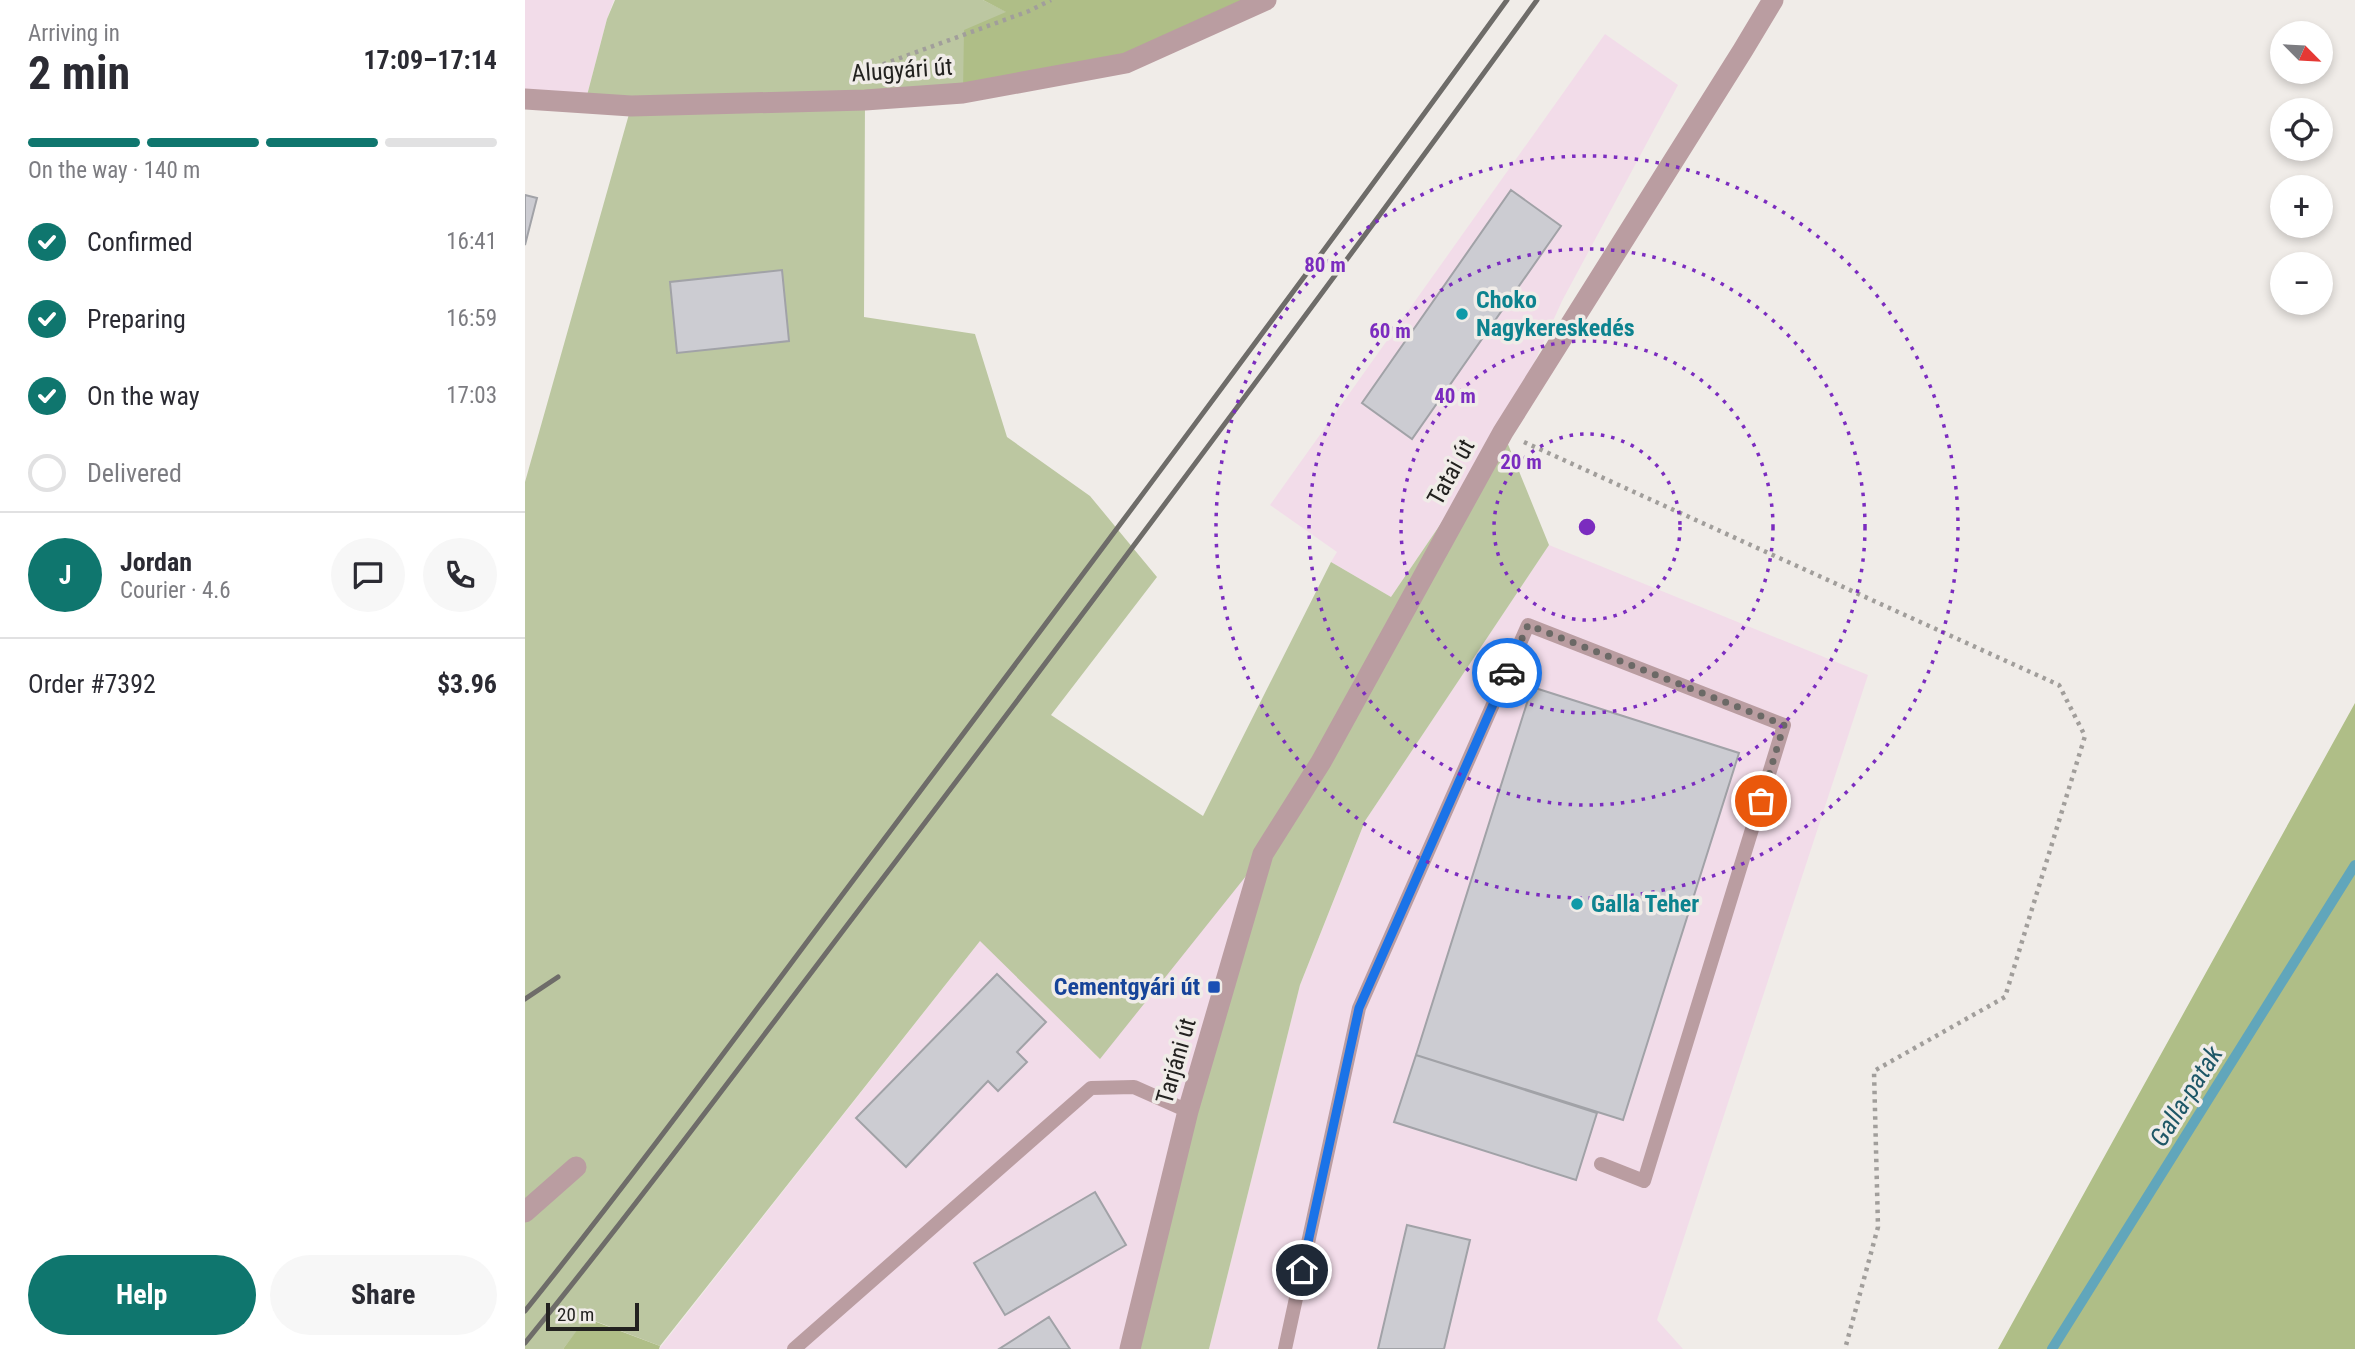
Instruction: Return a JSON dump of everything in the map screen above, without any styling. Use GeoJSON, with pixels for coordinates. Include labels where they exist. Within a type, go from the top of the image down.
{"type":"FeatureCollection","features":[{"type":"Feature","properties":{"kind":"street","name":"Alugyári út"},"geometry":{"type":"LineString","coordinates":[[525,99],[631,106],[832,101],[963,93],[1126,62],[1266,0]]}},
{"type":"Feature","properties":{"kind":"street","name":"Tatai út"},"geometry":{"type":"LineString","coordinates":[[1321,762],[1503,432],[1773,0]]}},
{"type":"Feature","properties":{"kind":"street","name":"Tarjáni út"},"geometry":{"type":"LineString","coordinates":[[1130,1349],[1188,1111],[1263,854],[1321,762]]}},
{"type":"Feature","properties":{"kind":"street"},"geometry":{"type":"LineString","coordinates":[[525,1212],[576,1167]]}},
{"type":"Feature","properties":{"kind":"lane"},"geometry":{"type":"LineString","coordinates":[[1285,1349],[1359,1008],[1528,625],[1784,725],[1644,1181],[1601,1164]]}},
{"type":"Feature","properties":{"kind":"lane"},"geometry":{"type":"LineString","coordinates":[[794,1349],[1091,1088],[1134,1087],[1188,1111]]}},
{"type":"Feature","properties":{"kind":"path"},"geometry":{"type":"LineString","coordinates":[[832,101],[861,71],[1029,11],[1051,0]]}},
{"type":"Feature","properties":{"kind":"path"},"geometry":{"type":"LineString","coordinates":[[1503,432],[2059,685],[2085,736],[2005,997],[1874,1071],[1878,1227],[1846,1349]]}},
{"type":"Feature","properties":{"kind":"shaded area"},"geometry":{"type":"Polygon","coordinates":[[[525,0],[614,0],[585,103],[525,99],[525,0]]]}},
{"type":"Feature","properties":{"kind":"shaded area"},"geometry":{"type":"Polygon","coordinates":[[[1605,34],[1678,85],[1562,301],[1503,432],[1391,597],[1331,562],[1337,552],[1270,505],[1605,34]]]}},
{"type":"Feature","properties":{"kind":"shaded area"},"geometry":{"type":"Polygon","coordinates":[[[1549,545],[1868,675],[1657,1320],[1683,1349],[1209,1349],[1300,985],[1365,821],[1549,545]]]}},
{"type":"Feature","properties":{"kind":"shaded area"},"geometry":{"type":"Polygon","coordinates":[[[1263,854],[1130,1349],[659,1349],[980,941],[1263,854]]]}},
{"type":"Feature","properties":{"kind":"green space"},"geometry":{"type":"Polygon","coordinates":[[[615,0],[983,0],[1007,12],[963,93],[865,100],[864,317],[975,334],[1007,437],[1090,496],[1157,577],[1051,715],[1203,816],[1331,562],[1391,597],[1503,432],[1549,545],[1365,821],[1300,985],[1209,1349],[1130,1349],[1262,856],[1100,1059],[980,941],[660,1346],[587,1318],[563,1349],[525,1349],[525,482],[631,107],[585,103],[607,19],[615,0]]]}},
{"type":"Feature","properties":{"kind":"green space"},"geometry":{"type":"Polygon","coordinates":[[[983,0],[1266,0],[1126,63],[963,93],[964,30],[1006,12],[983,0]]]}},
{"type":"Feature","properties":{"kind":"green space"},"geometry":{"type":"Polygon","coordinates":[[[2355,703],[2355,1349],[1998,1349],[2355,703]]]}},
{"type":"Feature","properties":{"kind":"green space"},"geometry":{"type":"Polygon","coordinates":[[[586,1318],[660,1346],[659,1349],[563,1349],[586,1318]]]}},
{"type":"Feature","properties":{"kind":"building","name":"Choko Nagykereskedés"},"geometry":{"type":"Polygon","coordinates":[[[1511,190],[1561,226],[1412,439],[1362,403],[1511,190]]]}},
{"type":"Feature","properties":{"kind":"building"},"geometry":{"type":"Polygon","coordinates":[[[525,195],[537,198],[525,245],[525,195]]]}},
{"type":"Feature","properties":{"kind":"building"},"geometry":{"type":"Polygon","coordinates":[[[782,270],[789,341],[677,353],[670,282],[782,270]]]}},
{"type":"Feature","properties":{"kind":"building","name":"Galla Teher"},"geometry":{"type":"Polygon","coordinates":[[[1532,687],[1739,753],[1623,1120],[1416,1055],[1532,687]]]}},
{"type":"Feature","properties":{"kind":"building"},"geometry":{"type":"Polygon","coordinates":[[[997,974],[1046,1022],[1017,1052],[1027,1062],[998,1091],[988,1081],[906,1167],[856,1118],[997,974]]]}},
{"type":"Feature","properties":{"kind":"building"},"geometry":{"type":"Polygon","coordinates":[[[1416,1055],[1597,1113],[1576,1180],[1394,1122],[1416,1055]]]}},
{"type":"Feature","properties":{"kind":"building"},"geometry":{"type":"Polygon","coordinates":[[[1095,1192],[1126,1245],[1005,1315],[974,1263],[1095,1192]]]}},
{"type":"Feature","properties":{"kind":"building"},"geometry":{"type":"Polygon","coordinates":[[[1407,1225],[1470,1240],[1444,1349],[1378,1349],[1407,1225]]]}},
{"type":"Feature","properties":{"kind":"building"},"geometry":{"type":"Polygon","coordinates":[[[1049,1317],[1070,1349],[999,1349],[1049,1317]]]}},
{"type":"Feature","properties":{"kind":"waterway","name":"Galla-patak"},"geometry":{"type":"LineString","coordinates":[[2052,1349],[2355,865]]}},
{"type":"Feature","properties":{"kind":"railway"},"geometry":{"type":"LineString","coordinates":[[525,1311],[660,1138],[1037,635],[1507,0]]}},
{"type":"Feature","properties":{"kind":"railway"},"geometry":{"type":"LineString","coordinates":[[525,1343],[666,1164],[1058,647],[1537,0]]}},
{"type":"Feature","properties":{"kind":"railway"},"geometry":{"type":"LineString","coordinates":[[525,999],[558,977]]}},
{"type":"Feature","properties":{"kind":"way so far"},"geometry":{"type":"LineString","coordinates":[[1507,673],[1528,625],[1784,725],[1761,801]]}},
{"type":"Feature","properties":{"kind":"place","name":"Choko Nagykereskedés"},"geometry":{"type":"Point","coordinates":[1462,314]}},
{"type":"Feature","properties":{"kind":"place","name":"Galla Teher"},"geometry":{"type":"Point","coordinates":[1577,904]}},
{"type":"Feature","properties":{"kind":"place","name":"Cementgyári út"},"geometry":{"type":"Point","coordinates":[1214,987]}},
{"type":"Feature","properties":{"kind":"route"},"geometry":{"type":"LineString","coordinates":[[1302,1270],[1359,1008],[1507,673]]}}]}
